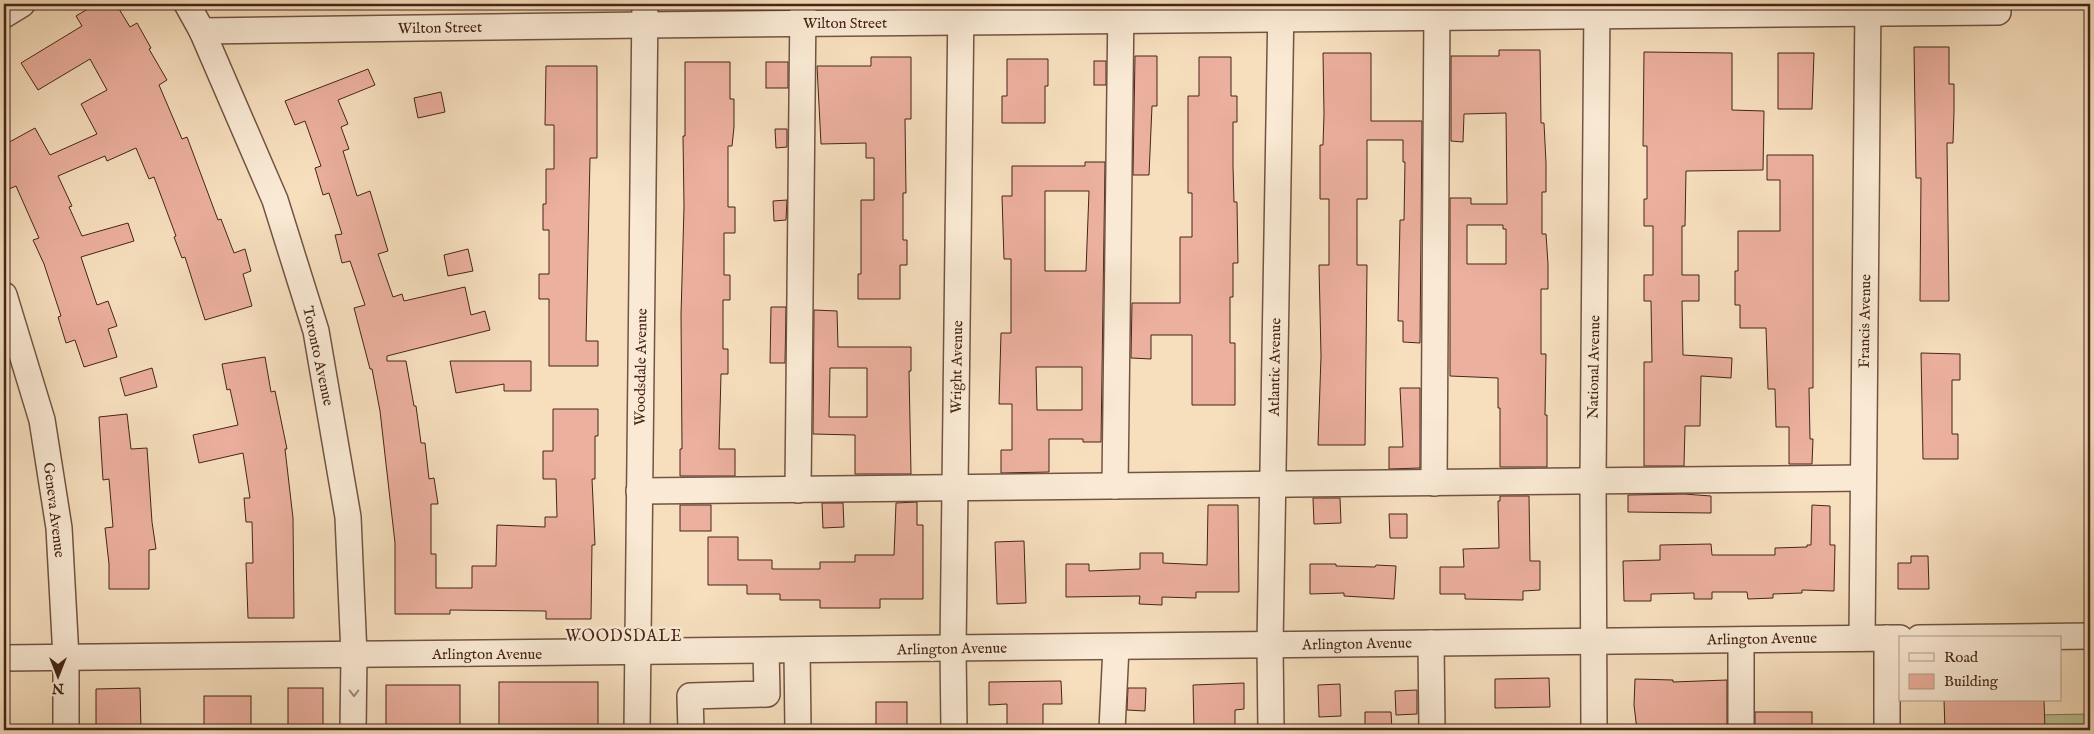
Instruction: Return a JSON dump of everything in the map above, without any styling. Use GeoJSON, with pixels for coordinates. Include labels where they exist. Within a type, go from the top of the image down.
{"type":"FeatureCollection","features":[{"type":"Feature","properties":{"kind":"street"},"geometry":{"type":"LineString","coordinates":[[4,15],[22,4]]}},
{"type":"Feature","properties":{"kind":"street","name":"Toronto Avenue"},"geometry":{"type":"LineString","coordinates":[[187,4],[202,31],[275,200],[316,331],[348,517],[354,655],[353,730]]}},
{"type":"Feature","properties":{"kind":"street","name":"Wilton Street"},"geometry":{"type":"LineString","coordinates":[[202,31],[644,14],[1868,9],[1998,12]]}},
{"type":"Feature","properties":{"kind":"street","name":"Francis Avenue"},"geometry":{"type":"LineString","coordinates":[[1862,638],[1868,9]]}},
{"type":"Feature","properties":{"kind":"street"},"geometry":{"type":"LineString","coordinates":[[1434,483],[1437,10]]}},
{"type":"Feature","properties":{"kind":"street","name":"National Avenue"},"geometry":{"type":"LineString","coordinates":[[1594,730],[1593,481],[1597,10]]}},
{"type":"Feature","properties":{"kind":"street","name":"Atlantic Avenue"},"geometry":{"type":"LineString","coordinates":[[1271,730],[1270,646],[1281,11]]}},
{"type":"Feature","properties":{"kind":"street"},"geometry":{"type":"LineString","coordinates":[[1115,486],[1121,12]]}},
{"type":"Feature","properties":{"kind":"street","name":"Wright Avenue"},"geometry":{"type":"LineString","coordinates":[[954,730],[953,649],[961,13]]}},
{"type":"Feature","properties":{"kind":"street","name":"Woodsdale Avenue"},"geometry":{"type":"LineString","coordinates":[[637,730],[644,14]]}},
{"type":"Feature","properties":{"kind":"street"},"geometry":{"type":"LineString","coordinates":[[798,490],[803,14]]}},
{"type":"Feature","properties":{"kind":"street","name":"Geneva Avenue"},"geometry":{"type":"LineString","coordinates":[[4,295],[42,420],[59,528],[66,658],[66,730]]}},
{"type":"Feature","properties":{"kind":"street"},"geometry":{"type":"LineString","coordinates":[[639,492],[1863,478]]}},
{"type":"Feature","properties":{"kind":"street"},"geometry":{"type":"LineString","coordinates":[[2062,636],[2090,636]]}},
{"type":"Feature","properties":{"kind":"street"},"geometry":{"type":"LineString","coordinates":[[1887,730],[1894,638]]}},
{"type":"Feature","properties":{"kind":"street","name":"Arlington Avenue"},"geometry":{"type":"LineString","coordinates":[[4,658],[1894,638]]}},
{"type":"Feature","properties":{"kind":"street"},"geometry":{"type":"LineString","coordinates":[[1741,640],[1741,730]]}},
{"type":"Feature","properties":{"kind":"street"},"geometry":{"type":"LineString","coordinates":[[1431,643],[1432,730]]}},
{"type":"Feature","properties":{"kind":"street"},"geometry":{"type":"LineString","coordinates":[[1112,730],[1116,647]]}},
{"type":"Feature","properties":{"kind":"street"},"geometry":{"type":"LineString","coordinates":[[691,730],[690,696],[767,694],[766,651]]}},
{"type":"Feature","properties":{"kind":"street"},"geometry":{"type":"LineString","coordinates":[[797,651],[798,730]]}},
{"type":"Feature","properties":{"kind":"green space"},"geometry":{"type":"Polygon","coordinates":[[[2090,714],[2090,730],[2035,730],[2035,715],[2090,714]]]}},
{"type":"Feature","properties":{"kind":"building"},"geometry":{"type":"Polygon","coordinates":[[[96,4],[116,4],[130,27],[137,23],[151,48],[149,49],[167,80],[159,85],[182,139],[187,137],[218,220],[221,219],[234,253],[245,249],[251,271],[243,274],[252,306],[205,320],[185,257],[182,258],[174,237],[176,236],[154,177],[149,179],[136,148],[107,161],[105,156],[58,176],[72,206],[69,207],[82,236],[128,223],[134,241],[81,257],[97,305],[108,301],[117,326],[108,329],[117,357],[84,367],[75,340],[66,343],[58,317],[61,316],[44,264],[33,240],[39,238],[16,186],[9,189],[4,177],[4,145],[35,128],[50,155],[97,134],[81,104],[107,90],[90,59],[38,90],[21,63],[82,26],[76,16],[96,4]]]}},
{"type":"Feature","properties":{"kind":"building"},"geometry":{"type":"Polygon","coordinates":[[[1914,47],[1949,47],[1949,84],[1954,84],[1954,111],[1953,143],[1947,143],[1949,301],[1920,301],[1921,178],[1916,178],[1914,47]]]}},
{"type":"Feature","properties":{"kind":"building"},"geometry":{"type":"Polygon","coordinates":[[[1499,50],[1540,50],[1541,123],[1544,123],[1546,163],[1546,192],[1542,192],[1542,234],[1546,234],[1548,264],[1548,289],[1541,289],[1541,354],[1546,354],[1545,415],[1547,415],[1547,467],[1500,467],[1498,378],[1450,376],[1450,198],[1471,198],[1471,204],[1507,204],[1506,113],[1464,114],[1463,142],[1451,141],[1451,56],[1499,56],[1499,50]],[[1467,225],[1467,264],[1506,264],[1506,229],[1503,229],[1503,225],[1467,225]]]}},
{"type":"Feature","properties":{"kind":"building"},"geometry":{"type":"Polygon","coordinates":[[[1644,52],[1732,53],[1732,110],[1764,111],[1763,170],[1686,171],[1685,226],[1682,226],[1682,275],[1699,275],[1699,301],[1682,301],[1683,355],[1732,358],[1731,378],[1701,376],[1700,426],[1685,426],[1684,466],[1644,466],[1644,362],[1652,362],[1651,301],[1644,301],[1644,275],[1653,275],[1653,226],[1644,226],[1644,199],[1647,199],[1647,146],[1643,146],[1644,52]]]}},
{"type":"Feature","properties":{"kind":"building"},"geometry":{"type":"Polygon","coordinates":[[[1323,53],[1371,53],[1371,121],[1422,121],[1420,343],[1403,342],[1403,321],[1398,321],[1400,220],[1404,220],[1405,162],[1403,162],[1403,140],[1367,140],[1367,199],[1357,199],[1357,265],[1367,265],[1365,445],[1318,445],[1321,356],[1319,265],[1329,265],[1329,199],[1320,199],[1320,145],[1323,145],[1324,114],[1323,53]]]}},
{"type":"Feature","properties":{"kind":"building"},"geometry":{"type":"Polygon","coordinates":[[[1778,53],[1814,53],[1812,109],[1778,109],[1778,53]]]}},
{"type":"Feature","properties":{"kind":"building"},"geometry":{"type":"Polygon","coordinates":[[[1135,56],[1157,56],[1157,106],[1152,106],[1149,175],[1133,175],[1135,56]]]}},
{"type":"Feature","properties":{"kind":"building"},"geometry":{"type":"Polygon","coordinates":[[[871,57],[911,57],[911,119],[905,119],[906,193],[903,193],[903,240],[907,240],[907,265],[900,265],[900,299],[858,299],[858,274],[861,274],[861,200],[874,200],[874,158],[866,158],[866,143],[821,144],[817,66],[871,66],[871,57]]]}},
{"type":"Feature","properties":{"kind":"building"},"geometry":{"type":"Polygon","coordinates":[[[1199,57],[1231,57],[1231,96],[1237,96],[1237,122],[1233,122],[1233,166],[1234,202],[1237,202],[1238,263],[1233,263],[1233,297],[1230,297],[1230,343],[1235,343],[1235,405],[1192,405],[1192,335],[1151,335],[1151,359],[1131,358],[1132,303],[1180,303],[1180,237],[1192,237],[1192,193],[1188,193],[1188,96],[1199,96],[1199,57]]]}},
{"type":"Feature","properties":{"kind":"building"},"geometry":{"type":"Polygon","coordinates":[[[1007,59],[1048,59],[1048,86],[1045,86],[1045,123],[1002,123],[1002,96],[1007,96],[1007,59]]]}},
{"type":"Feature","properties":{"kind":"building"},"geometry":{"type":"Polygon","coordinates":[[[1094,61],[1106,61],[1106,85],[1094,85],[1094,61]]]}},
{"type":"Feature","properties":{"kind":"building"},"geometry":{"type":"Polygon","coordinates":[[[685,62],[730,62],[730,99],[734,99],[734,127],[732,146],[728,146],[728,207],[735,207],[735,233],[724,233],[724,275],[730,275],[730,300],[723,300],[723,349],[728,349],[728,374],[721,374],[719,449],[735,449],[735,476],[680,476],[680,449],[682,449],[681,315],[685,62]]]}},
{"type":"Feature","properties":{"kind":"building"},"geometry":{"type":"Polygon","coordinates":[[[766,62],[788,62],[788,88],[766,88],[766,62]]]}},
{"type":"Feature","properties":{"kind":"building"},"geometry":{"type":"Polygon","coordinates":[[[546,66],[597,66],[597,158],[590,158],[586,341],[598,341],[598,366],[549,366],[549,299],[539,299],[539,274],[549,274],[549,230],[543,230],[543,204],[546,204],[546,169],[554,169],[554,125],[545,125],[546,66]]]}},
{"type":"Feature","properties":{"kind":"building"},"geometry":{"type":"Polygon","coordinates":[[[368,69],[375,85],[338,100],[348,124],[341,127],[349,149],[343,151],[357,196],[370,191],[388,251],[378,254],[393,297],[402,294],[404,301],[465,287],[471,315],[485,311],[490,330],[387,356],[387,361],[406,361],[414,406],[416,406],[421,443],[425,443],[429,479],[434,478],[438,504],[431,504],[431,554],[436,554],[436,588],[472,588],[472,566],[496,566],[497,525],[545,527],[545,517],[557,517],[556,479],[543,479],[543,451],[553,451],[553,409],[598,409],[598,436],[595,436],[595,479],[592,479],[595,545],[592,545],[591,619],[546,619],[546,611],[450,610],[450,614],[395,614],[395,543],[380,411],[372,369],[370,369],[354,308],[365,305],[350,261],[342,263],[335,235],[342,234],[329,193],[323,195],[315,168],[321,166],[305,121],[295,125],[285,101],[368,69]]]}},
{"type":"Feature","properties":{"kind":"building"},"geometry":{"type":"Polygon","coordinates":[[[441,92],[445,112],[418,118],[414,98],[441,92]]]}},
{"type":"Feature","properties":{"kind":"building"},"geometry":{"type":"Polygon","coordinates":[[[775,129],[787,129],[787,147],[776,148],[775,129]]]}},
{"type":"Feature","properties":{"kind":"building"},"geometry":{"type":"Polygon","coordinates":[[[1767,155],[1813,155],[1813,388],[1809,388],[1810,439],[1813,439],[1812,464],[1789,464],[1789,427],[1776,427],[1775,389],[1768,389],[1766,328],[1740,328],[1740,305],[1735,305],[1735,271],[1738,271],[1738,231],[1780,231],[1780,180],[1767,180],[1767,155]]]}},
{"type":"Feature","properties":{"kind":"building"},"geometry":{"type":"Polygon","coordinates":[[[1085,162],[1105,162],[1101,442],[1083,442],[1083,439],[1049,439],[1049,472],[1001,473],[1001,450],[1012,450],[1012,404],[999,404],[1001,333],[1011,333],[1011,259],[1004,259],[1002,196],[1012,196],[1012,166],[1085,166],[1085,162]],[[1045,191],[1045,271],[1086,271],[1089,191],[1045,191]],[[1036,367],[1037,410],[1082,410],[1082,367],[1036,367]]]}},
{"type":"Feature","properties":{"kind":"building"},"geometry":{"type":"Polygon","coordinates":[[[787,200],[786,220],[774,221],[773,201],[787,200]]]}},
{"type":"Feature","properties":{"kind":"building"},"geometry":{"type":"Polygon","coordinates":[[[468,249],[473,271],[448,276],[444,255],[468,249]]]}},
{"type":"Feature","properties":{"kind":"building"},"geometry":{"type":"Polygon","coordinates":[[[771,307],[786,307],[785,363],[770,363],[771,307]]]}},
{"type":"Feature","properties":{"kind":"building"},"geometry":{"type":"Polygon","coordinates":[[[814,310],[837,311],[838,347],[911,347],[911,371],[909,371],[911,474],[855,474],[855,435],[813,434],[814,310]],[[830,368],[829,417],[867,417],[867,368],[830,368]]]}},
{"type":"Feature","properties":{"kind":"building"},"geometry":{"type":"Polygon","coordinates":[[[1921,353],[1960,354],[1960,380],[1952,380],[1952,434],[1958,434],[1958,459],[1923,459],[1921,353]]]}},
{"type":"Feature","properties":{"kind":"building"},"geometry":{"type":"Polygon","coordinates":[[[265,357],[271,392],[275,391],[287,449],[285,449],[293,518],[294,618],[248,618],[246,563],[253,563],[252,522],[246,522],[244,498],[250,498],[243,453],[199,463],[193,435],[238,425],[230,389],[227,390],[222,364],[265,357]]]}},
{"type":"Feature","properties":{"kind":"building"},"geometry":{"type":"Polygon","coordinates":[[[450,361],[531,361],[531,391],[504,391],[504,384],[456,393],[450,361]]]}},
{"type":"Feature","properties":{"kind":"building"},"geometry":{"type":"Polygon","coordinates":[[[152,368],[157,387],[125,396],[120,378],[152,368]]]}},
{"type":"Feature","properties":{"kind":"building"},"geometry":{"type":"Polygon","coordinates":[[[1400,388],[1420,388],[1420,468],[1389,469],[1389,447],[1403,447],[1400,388]]]}},
{"type":"Feature","properties":{"kind":"building"},"geometry":{"type":"Polygon","coordinates":[[[127,414],[131,449],[147,448],[152,522],[156,549],[149,550],[149,589],[109,589],[109,564],[105,528],[113,527],[109,479],[103,480],[99,417],[127,414]]]}},
{"type":"Feature","properties":{"kind":"building"},"geometry":{"type":"Polygon","coordinates":[[[1684,494],[1711,496],[1711,513],[1628,512],[1628,495],[1684,494]]]}},
{"type":"Feature","properties":{"kind":"building"},"geometry":{"type":"Polygon","coordinates":[[[1500,496],[1529,496],[1530,561],[1540,561],[1540,590],[1523,591],[1523,600],[1465,599],[1465,594],[1440,594],[1440,567],[1464,567],[1463,549],[1499,548],[1498,501],[1500,501],[1500,496]]]}},
{"type":"Feature","properties":{"kind":"building"},"geometry":{"type":"Polygon","coordinates":[[[1313,498],[1340,498],[1341,523],[1314,524],[1313,498]]]}},
{"type":"Feature","properties":{"kind":"building"},"geometry":{"type":"Polygon","coordinates":[[[917,502],[917,525],[923,525],[923,599],[880,599],[880,608],[820,608],[820,600],[780,600],[780,594],[747,594],[747,585],[708,585],[708,537],[738,537],[738,560],[772,560],[772,569],[820,569],[820,562],[855,562],[855,555],[894,555],[896,503],[917,502]]]}},
{"type":"Feature","properties":{"kind":"building"},"geometry":{"type":"Polygon","coordinates":[[[822,503],[843,503],[844,527],[823,528],[822,503]]]}},
{"type":"Feature","properties":{"kind":"building"},"geometry":{"type":"Polygon","coordinates":[[[680,505],[711,505],[711,531],[680,531],[680,505]]]}},
{"type":"Feature","properties":{"kind":"building"},"geometry":{"type":"Polygon","coordinates":[[[1208,505],[1238,505],[1239,592],[1196,592],[1196,598],[1162,597],[1162,605],[1139,604],[1140,596],[1066,597],[1066,564],[1089,564],[1089,571],[1140,569],[1140,553],[1163,553],[1163,563],[1207,565],[1208,505]]]}},
{"type":"Feature","properties":{"kind":"building"},"geometry":{"type":"Polygon","coordinates":[[[1812,505],[1830,506],[1830,545],[1835,545],[1834,591],[1802,590],[1802,593],[1773,594],[1773,598],[1748,599],[1747,592],[1712,592],[1712,599],[1694,599],[1694,593],[1651,594],[1651,601],[1624,601],[1623,561],[1660,560],[1660,545],[1711,544],[1712,555],[1775,555],[1775,548],[1807,547],[1807,545],[1811,545],[1812,505]]]}},
{"type":"Feature","properties":{"kind":"building"},"geometry":{"type":"Polygon","coordinates":[[[1389,514],[1407,514],[1407,538],[1390,538],[1389,514]]]}},
{"type":"Feature","properties":{"kind":"building"},"geometry":{"type":"Polygon","coordinates":[[[1024,541],[1026,603],[997,604],[995,542],[1024,541]]]}},
{"type":"Feature","properties":{"kind":"building"},"geometry":{"type":"Polygon","coordinates":[[[1911,556],[1928,556],[1929,589],[1898,589],[1898,563],[1911,563],[1911,556]]]}},
{"type":"Feature","properties":{"kind":"building"},"geometry":{"type":"Polygon","coordinates":[[[1310,564],[1396,566],[1394,599],[1344,596],[1344,593],[1310,594],[1310,564]]]}},
{"type":"Feature","properties":{"kind":"building"},"geometry":{"type":"Polygon","coordinates":[[[1549,678],[1550,707],[1495,708],[1495,679],[1549,678]]]}},
{"type":"Feature","properties":{"kind":"building"},"geometry":{"type":"Polygon","coordinates":[[[1635,679],[1673,680],[1673,682],[1727,680],[1727,730],[1637,730],[1634,705],[1635,679]]]}},
{"type":"Feature","properties":{"kind":"building"},"geometry":{"type":"Polygon","coordinates":[[[1061,681],[1062,704],[1043,704],[1043,730],[1007,730],[1007,704],[989,705],[989,682],[1061,681]]]}},
{"type":"Feature","properties":{"kind":"building"},"geometry":{"type":"Polygon","coordinates":[[[499,682],[598,682],[598,730],[499,730],[499,682]]]}},
{"type":"Feature","properties":{"kind":"building"},"geometry":{"type":"Polygon","coordinates":[[[1244,683],[1244,709],[1235,710],[1235,730],[1194,730],[1193,685],[1244,683]]]}},
{"type":"Feature","properties":{"kind":"building"},"geometry":{"type":"Polygon","coordinates":[[[1340,684],[1341,716],[1319,717],[1318,685],[1340,684]]]}},
{"type":"Feature","properties":{"kind":"building"},"geometry":{"type":"Polygon","coordinates":[[[386,685],[460,685],[460,730],[386,730],[386,685]]]}},
{"type":"Feature","properties":{"kind":"building"},"geometry":{"type":"Polygon","coordinates":[[[140,688],[141,730],[96,730],[96,689],[140,688]]]}},
{"type":"Feature","properties":{"kind":"building"},"geometry":{"type":"Polygon","coordinates":[[[288,688],[323,688],[323,730],[288,730],[288,688]]]}},
{"type":"Feature","properties":{"kind":"building"},"geometry":{"type":"Polygon","coordinates":[[[1128,688],[1146,688],[1145,711],[1127,710],[1128,688]]]}},
{"type":"Feature","properties":{"kind":"building"},"geometry":{"type":"Polygon","coordinates":[[[1417,690],[1417,714],[1396,715],[1395,691],[1417,690]]]}},
{"type":"Feature","properties":{"kind":"building"},"geometry":{"type":"Polygon","coordinates":[[[204,696],[251,696],[251,730],[204,730],[204,696]]]}},
{"type":"Feature","properties":{"kind":"building"},"geometry":{"type":"Polygon","coordinates":[[[876,702],[907,702],[907,730],[876,730],[876,702]]]}},
{"type":"Feature","properties":{"kind":"building"},"geometry":{"type":"Polygon","coordinates":[[[1944,702],[2044,702],[2045,730],[1945,730],[1944,702]]]}},
{"type":"Feature","properties":{"kind":"building"},"geometry":{"type":"Polygon","coordinates":[[[1365,712],[1391,712],[1392,730],[1365,730],[1365,712]]]}},
{"type":"Feature","properties":{"kind":"building"},"geometry":{"type":"Polygon","coordinates":[[[1755,712],[1812,712],[1812,730],[1755,730],[1755,712]]]}},
{"type":"Feature","properties":{"kind":"district","name":"WOODSDALE"},"geometry":{"type":"Point","coordinates":[624,637]}}]}
